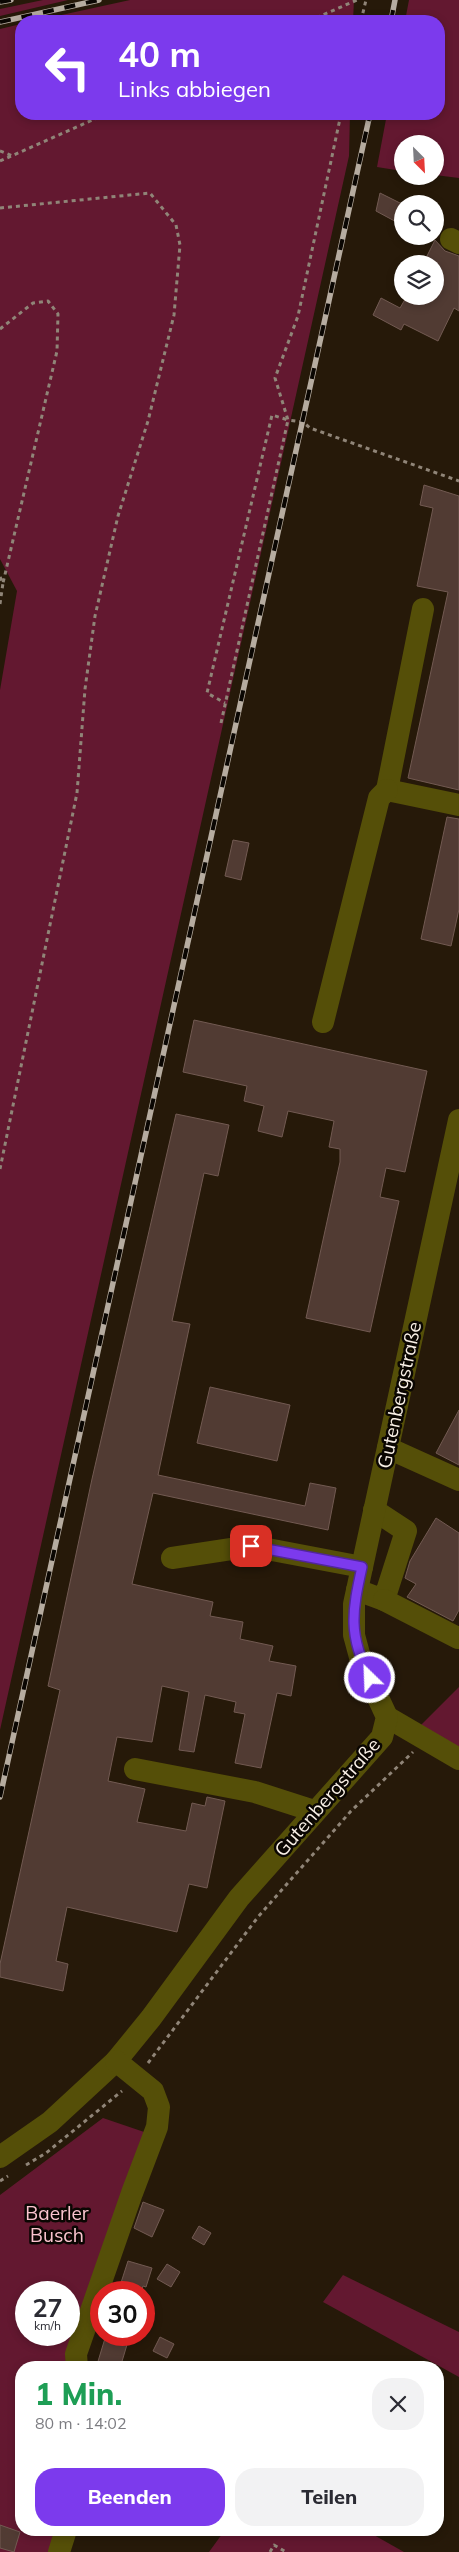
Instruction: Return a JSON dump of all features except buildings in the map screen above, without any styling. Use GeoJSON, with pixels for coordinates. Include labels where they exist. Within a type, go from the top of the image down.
{"type":"FeatureCollection","features":[{"type":"Feature","properties":{"kind":"street"},"geometry":{"type":"LineString","coordinates":[[323,1022],[379,798],[388,790],[423,609]]}},
{"type":"Feature","properties":{"kind":"street"},"geometry":{"type":"LineString","coordinates":[[388,790],[459,805]]}},
{"type":"Feature","properties":{"kind":"street","name":"Gutenbergstraße"},"geometry":{"type":"LineString","coordinates":[[5,2166],[116,2061],[151,2018],[239,1898],[314,1811],[382,1737],[386,1717],[361,1661],[354,1635],[354,1604],[388,1448],[451,1198],[459,1120]]}},
{"type":"Feature","properties":{"kind":"street"},"geometry":{"type":"LineString","coordinates":[[388,1448],[459,1480]]}},
{"type":"Feature","properties":{"kind":"street"},"geometry":{"type":"LineString","coordinates":[[374,1510],[406,1531],[384,1600]]}},
{"type":"Feature","properties":{"kind":"street"},"geometry":{"type":"LineString","coordinates":[[172,1558],[251,1546],[362,1567]]}},
{"type":"Feature","properties":{"kind":"street"},"geometry":{"type":"LineString","coordinates":[[357,1590],[384,1600],[459,1637]]}},
{"type":"Feature","properties":{"kind":"street"},"geometry":{"type":"LineString","coordinates":[[386,1717],[459,1759]]}},
{"type":"Feature","properties":{"kind":"street"},"geometry":{"type":"LineString","coordinates":[[135,1769],[255,1792],[314,1811]]}},
{"type":"Feature","properties":{"kind":"street"},"geometry":{"type":"LineString","coordinates":[[76,2361],[76,2354],[157,2127],[159,2107],[153,2091],[116,2061]]}},
{"type":"Feature","properties":{"kind":"street"},"geometry":{"type":"LineString","coordinates":[[59,2552],[64,2536]]}},
{"type":"Feature","properties":{"kind":"path"},"geometry":{"type":"LineString","coordinates":[[323,15],[357,0]]}},
{"type":"Feature","properties":{"kind":"path"},"geometry":{"type":"LineString","coordinates":[[362,15],[366,0]]}},
{"type":"Feature","properties":{"kind":"path"},"geometry":{"type":"LineString","coordinates":[[0,161],[93,120]]}},
{"type":"Feature","properties":{"kind":"path"},"geometry":{"type":"LineString","coordinates":[[222,723],[288,420],[275,378],[298,316],[340,120]]}},
{"type":"Feature","properties":{"kind":"path"},"geometry":{"type":"LineString","coordinates":[[0,151],[13,156]]}},
{"type":"Feature","properties":{"kind":"path"},"geometry":{"type":"LineString","coordinates":[[0,208],[150,194],[176,224],[180,246],[174,315],[148,422],[118,516],[95,616],[85,689],[78,793],[0,1169]]}},
{"type":"Feature","properties":{"kind":"path"},"geometry":{"type":"LineString","coordinates":[[0,328],[34,303],[48,301],[58,314],[58,351],[3,583],[0,604]]}},
{"type":"Feature","properties":{"kind":"path"},"geometry":{"type":"LineString","coordinates":[[225,704],[207,693],[272,415],[303,422],[310,428],[459,481]]}},
{"type":"Feature","properties":{"kind":"path"},"geometry":{"type":"LineString","coordinates":[[0,577],[3,583]]}},
{"type":"Feature","properties":{"kind":"path"},"geometry":{"type":"LineString","coordinates":[[24,2166],[46,2153],[137,2079],[270,1903],[351,1811],[425,1740]]}},
{"type":"Feature","properties":{"kind":"path"},"geometry":{"type":"LineString","coordinates":[[0,2181],[5,2166]]}},
{"type":"Feature","properties":{"kind":"path"},"geometry":{"type":"LineString","coordinates":[[270,2552],[274,2546],[286,2552]]}},
{"type":"Feature","properties":{"kind":"green space"},"geometry":{"type":"Polygon","coordinates":[[[43,0],[68,0],[0,16],[0,9],[43,0]]]}},
{"type":"Feature","properties":{"kind":"green space"},"geometry":{"type":"Polygon","coordinates":[[[130,0],[354,0],[353,15],[61,15],[130,0]]]}},
{"type":"Feature","properties":{"kind":"green space"},"geometry":{"type":"Polygon","coordinates":[[[409,0],[459,0],[459,178],[444,176],[444,135],[394,135],[394,170],[377,167],[386,120],[445,120],[445,15],[406,15],[409,0]]]}},
{"type":"Feature","properties":{"kind":"green space"},"geometry":{"type":"Polygon","coordinates":[[[15,25],[15,120],[350,120],[349,156],[0,1730],[0,690],[17,591],[0,559],[0,29],[15,25]]]}},
{"type":"Feature","properties":{"kind":"green space"},"geometry":{"type":"Polygon","coordinates":[[[459,1687],[459,1748],[420,1726],[459,1687]]]}},
{"type":"Feature","properties":{"kind":"green space","name":"Baerler Busch"},"geometry":{"type":"Polygon","coordinates":[[[103,2118],[150,2134],[101,2281],[90,2281],[90,2316],[80,2346],[80,2281],[15,2281],[15,2346],[80,2346],[75,2361],[15,2361],[15,2536],[64,2536],[63,2552],[0,2552],[0,2195],[103,2118]]]}},
{"type":"Feature","properties":{"kind":"green space"},"geometry":{"type":"Polygon","coordinates":[[[343,2275],[459,2332],[459,2377],[444,2369],[444,2361],[430,2361],[323,2302],[343,2275]]]}},
{"type":"Feature","properties":{"kind":"green space"},"geometry":{"type":"Polygon","coordinates":[[[221,2536],[376,2536],[404,2552],[209,2552],[221,2536]]]}},
{"type":"Feature","properties":{"kind":"railway"},"geometry":{"type":"LineString","coordinates":[[0,2],[11,0]]}},
{"type":"Feature","properties":{"kind":"railway"},"geometry":{"type":"LineString","coordinates":[[32,15],[99,0]]}},
{"type":"Feature","properties":{"kind":"railway"},"geometry":{"type":"LineString","coordinates":[[392,15],[395,0]]}},
{"type":"Feature","properties":{"kind":"railway"},"geometry":{"type":"LineString","coordinates":[[0,22],[15,19]]}},
{"type":"Feature","properties":{"kind":"railway"},"geometry":{"type":"LineString","coordinates":[[0,1797],[369,120]]}},
{"type":"Feature","properties":{"kind":"route"},"geometry":{"type":"LineString","coordinates":[[251,1546],[362,1567],[354,1604],[354,1635],[361,1661],[370,1678]]}}]}
